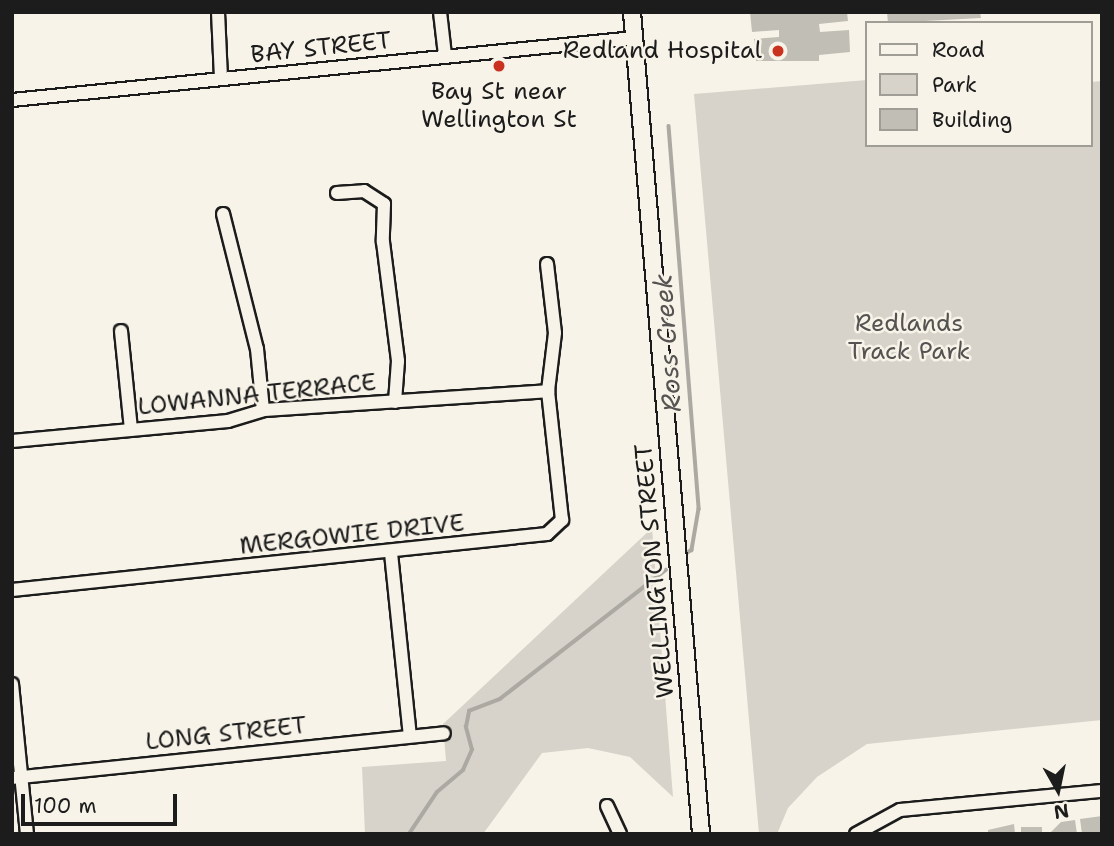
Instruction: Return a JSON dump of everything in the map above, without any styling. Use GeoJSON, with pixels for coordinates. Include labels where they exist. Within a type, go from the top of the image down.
{"type":"FeatureCollection","features":[{"type":"Feature","properties":{"kind":"main road","name":"WELLINGTON STREET"},"geometry":{"type":"LineString","coordinates":[[632,12],[701,834]]}},
{"type":"Feature","properties":{"kind":"street"},"geometry":{"type":"LineString","coordinates":[[218,12],[221,79]]}},
{"type":"Feature","properties":{"kind":"street"},"geometry":{"type":"LineString","coordinates":[[440,12],[445,55]]}},
{"type":"Feature","properties":{"kind":"street","name":"BAY STREET"},"geometry":{"type":"LineString","coordinates":[[12,100],[634,38]]}},
{"type":"Feature","properties":{"kind":"street"},"geometry":{"type":"LineString","coordinates":[[337,193],[365,191],[384,204],[383,242],[398,361],[395,402]]}},
{"type":"Feature","properties":{"kind":"street"},"geometry":{"type":"LineString","coordinates":[[223,214],[257,349],[263,410]]}},
{"type":"Feature","properties":{"kind":"street"},"geometry":{"type":"LineString","coordinates":[[547,264],[555,332],[548,391]]}},
{"type":"Feature","properties":{"kind":"street"},"geometry":{"type":"LineString","coordinates":[[121,331],[131,429]]}},
{"type":"Feature","properties":{"kind":"street","name":"LOWANNA TERRACE"},"geometry":{"type":"LineString","coordinates":[[12,440],[228,421],[263,410],[548,391]]}},
{"type":"Feature","properties":{"kind":"street","name":"MERGOWIE DRIVE"},"geometry":{"type":"LineString","coordinates":[[12,590],[391,553],[547,534],[562,520],[548,391]]}},
{"type":"Feature","properties":{"kind":"street"},"geometry":{"type":"LineString","coordinates":[[391,553],[410,736]]}},
{"type":"Feature","properties":{"kind":"street"},"geometry":{"type":"LineString","coordinates":[[12,684],[17,777],[27,834]]}},
{"type":"Feature","properties":{"kind":"street","name":"LONG STREET"},"geometry":{"type":"LineString","coordinates":[[17,777],[444,733]]}},
{"type":"Feature","properties":{"kind":"street"},"geometry":{"type":"LineString","coordinates":[[856,834],[900,810],[1102,791]]}},
{"type":"Feature","properties":{"kind":"street"},"geometry":{"type":"LineString","coordinates":[[607,806],[620,834]]}},
{"type":"Feature","properties":{"kind":"green space","name":"Redlands Track Park"},"geometry":{"type":"Polygon","coordinates":[[[866,80],[866,147],[1093,147],[1093,82],[1102,81],[1102,720],[867,744],[817,777],[788,808],[777,834],[759,834],[694,94],[866,80]]]}},
{"type":"Feature","properties":{"kind":"green space"},"geometry":{"type":"Polygon","coordinates":[[[652,528],[673,797],[630,757],[588,748],[542,753],[483,834],[365,834],[362,767],[446,761],[443,724],[652,528]]]}},
{"type":"Feature","properties":{"kind":"building"},"geometry":{"type":"Polygon","coordinates":[[[750,12],[847,12],[848,21],[819,24],[820,32],[849,30],[850,52],[819,55],[819,61],[756,61],[754,39],[779,37],[779,30],[752,32],[750,12]]]}},
{"type":"Feature","properties":{"kind":"building"},"geometry":{"type":"Polygon","coordinates":[[[887,12],[980,12],[981,18],[925,21],[888,21],[887,12]]]}},
{"type":"Feature","properties":{"kind":"building"},"geometry":{"type":"Polygon","coordinates":[[[1102,816],[1102,834],[1082,834],[1080,819],[1102,816]]]}},
{"type":"Feature","properties":{"kind":"building"},"geometry":{"type":"Polygon","coordinates":[[[1075,820],[1077,834],[1049,834],[1061,822],[1075,820]]]}},
{"type":"Feature","properties":{"kind":"building"},"geometry":{"type":"Polygon","coordinates":[[[1014,824],[1015,834],[988,834],[988,830],[1014,824]]]}},
{"type":"Feature","properties":{"kind":"building"},"geometry":{"type":"Polygon","coordinates":[[[1021,827],[1042,827],[1042,834],[1021,834],[1021,827]]]}},
{"type":"Feature","properties":{"kind":"waterway","name":"Ross Creek"},"geometry":{"type":"LineString","coordinates":[[669,126],[699,509],[692,550],[686,554]]}},
{"type":"Feature","properties":{"kind":"waterway","name":"Ross Creek"},"geometry":{"type":"LineString","coordinates":[[409,834],[437,792],[463,770],[472,750],[466,727],[469,711],[500,699],[666,570]]}},
{"type":"Feature","properties":{"kind":"place","name":"Redland Hospital"},"geometry":{"type":"Point","coordinates":[778,51]}},
{"type":"Feature","properties":{"kind":"place","name":"Bay St near Wellington St"},"geometry":{"type":"Point","coordinates":[499,66]}}]}
